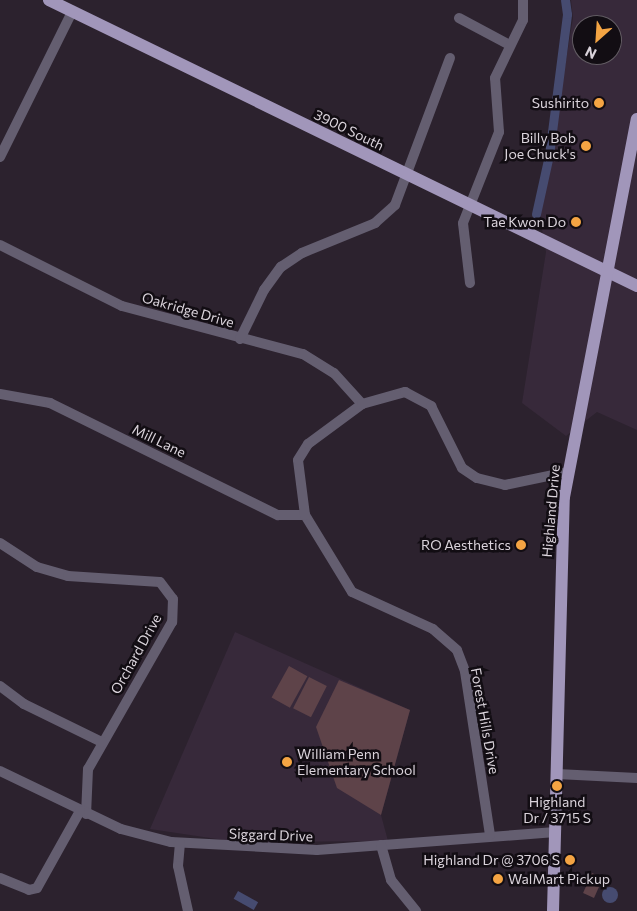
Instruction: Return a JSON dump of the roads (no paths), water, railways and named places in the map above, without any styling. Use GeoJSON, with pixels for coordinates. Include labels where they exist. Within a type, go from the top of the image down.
{"type":"FeatureCollection","features":[{"type":"Feature","properties":{"kind":"main road","name":"3900 South"},"geometry":{"type":"LineString","coordinates":[[49,0],[637,286]]}},
{"type":"Feature","properties":{"kind":"main road","name":"Highland Drive"},"geometry":{"type":"LineString","coordinates":[[553,911],[562,525],[567,472],[637,119]]}},
{"type":"Feature","properties":{"kind":"street"},"geometry":{"type":"LineString","coordinates":[[470,283],[463,234],[470,206],[498,132],[495,78],[508,44],[523,20],[523,0]]}},
{"type":"Feature","properties":{"kind":"street"},"geometry":{"type":"LineString","coordinates":[[0,157],[72,12]]}},
{"type":"Feature","properties":{"kind":"street"},"geometry":{"type":"LineString","coordinates":[[459,18],[508,44]]}},
{"type":"Feature","properties":{"kind":"street"},"geometry":{"type":"LineString","coordinates":[[240,339],[264,290],[281,267],[385,216],[409,176],[450,58]]}},
{"type":"Feature","properties":{"kind":"street","name":"Oakridge Drive"},"geometry":{"type":"LineString","coordinates":[[0,245],[122,306],[240,339],[303,354],[320,363],[362,404]]}},
{"type":"Feature","properties":{"kind":"street","name":"Forest Hills Drive"},"geometry":{"type":"LineString","coordinates":[[490,835],[464,671],[457,650],[432,629],[352,592],[305,515],[298,473],[302,452],[362,404],[405,392],[420,399],[442,421],[462,468],[492,485],[567,472]]}},
{"type":"Feature","properties":{"kind":"street","name":"Mill Lane"},"geometry":{"type":"LineString","coordinates":[[0,394],[50,403],[273,513],[289,518],[305,515]]}},
{"type":"Feature","properties":{"kind":"street","name":"Orchard Drive"},"geometry":{"type":"LineString","coordinates":[[0,543],[37,567],[68,576],[160,582],[173,599],[172,622],[88,769],[83,812]]}},
{"type":"Feature","properties":{"kind":"street"},"geometry":{"type":"LineString","coordinates":[[0,686],[24,704],[102,742]]}},
{"type":"Feature","properties":{"kind":"street","name":"Siggard Drive"},"geometry":{"type":"LineString","coordinates":[[0,771],[83,812],[129,832],[180,843],[317,850],[490,835],[555,832]]}},
{"type":"Feature","properties":{"kind":"street"},"geometry":{"type":"LineString","coordinates":[[557,774],[637,778]]}},
{"type":"Feature","properties":{"kind":"street"},"geometry":{"type":"LineString","coordinates":[[0,878],[29,890],[37,888],[83,812]]}},
{"type":"Feature","properties":{"kind":"street"},"geometry":{"type":"LineString","coordinates":[[180,843],[178,866],[188,911]]}},
{"type":"Feature","properties":{"kind":"street"},"geometry":{"type":"LineString","coordinates":[[381,845],[391,880],[416,911]]}},
{"type":"Feature","properties":{"kind":"water"},"geometry":{"type":"Polygon","coordinates":[[[610,887],[616,889],[618,895],[616,901],[610,903],[604,901],[602,895],[604,889],[610,887]]]}},
{"type":"Feature","properties":{"kind":"water"},"geometry":{"type":"Polygon","coordinates":[[[238,891],[258,902],[254,910],[234,899],[238,891]]]}},
{"type":"Feature","properties":{"kind":"waterway"},"geometry":{"type":"LineString","coordinates":[[536,214],[549,155],[567,14],[565,0]]}},
{"type":"Feature","properties":{"kind":"place","name":"Sushirito"},"geometry":{"type":"Point","coordinates":[599,103]}},
{"type":"Feature","properties":{"kind":"place","name":"Billy Bob Joe Chuck's"},"geometry":{"type":"Point","coordinates":[586,146]}},
{"type":"Feature","properties":{"kind":"place","name":"Tae Kwon Do"},"geometry":{"type":"Point","coordinates":[576,222]}},
{"type":"Feature","properties":{"kind":"place","name":"RO Aesthetics"},"geometry":{"type":"Point","coordinates":[521,545]}},
{"type":"Feature","properties":{"kind":"place","name":"William Penn Elementary School"},"geometry":{"type":"Point","coordinates":[287,762]}},
{"type":"Feature","properties":{"kind":"place","name":"Highland Dr / 3715 S"},"geometry":{"type":"Point","coordinates":[557,786]}},
{"type":"Feature","properties":{"kind":"place","name":"Highland Dr @ 3706 S"},"geometry":{"type":"Point","coordinates":[570,860]}},
{"type":"Feature","properties":{"kind":"place","name":"WalMart Pickup"},"geometry":{"type":"Point","coordinates":[498,879]}}]}
